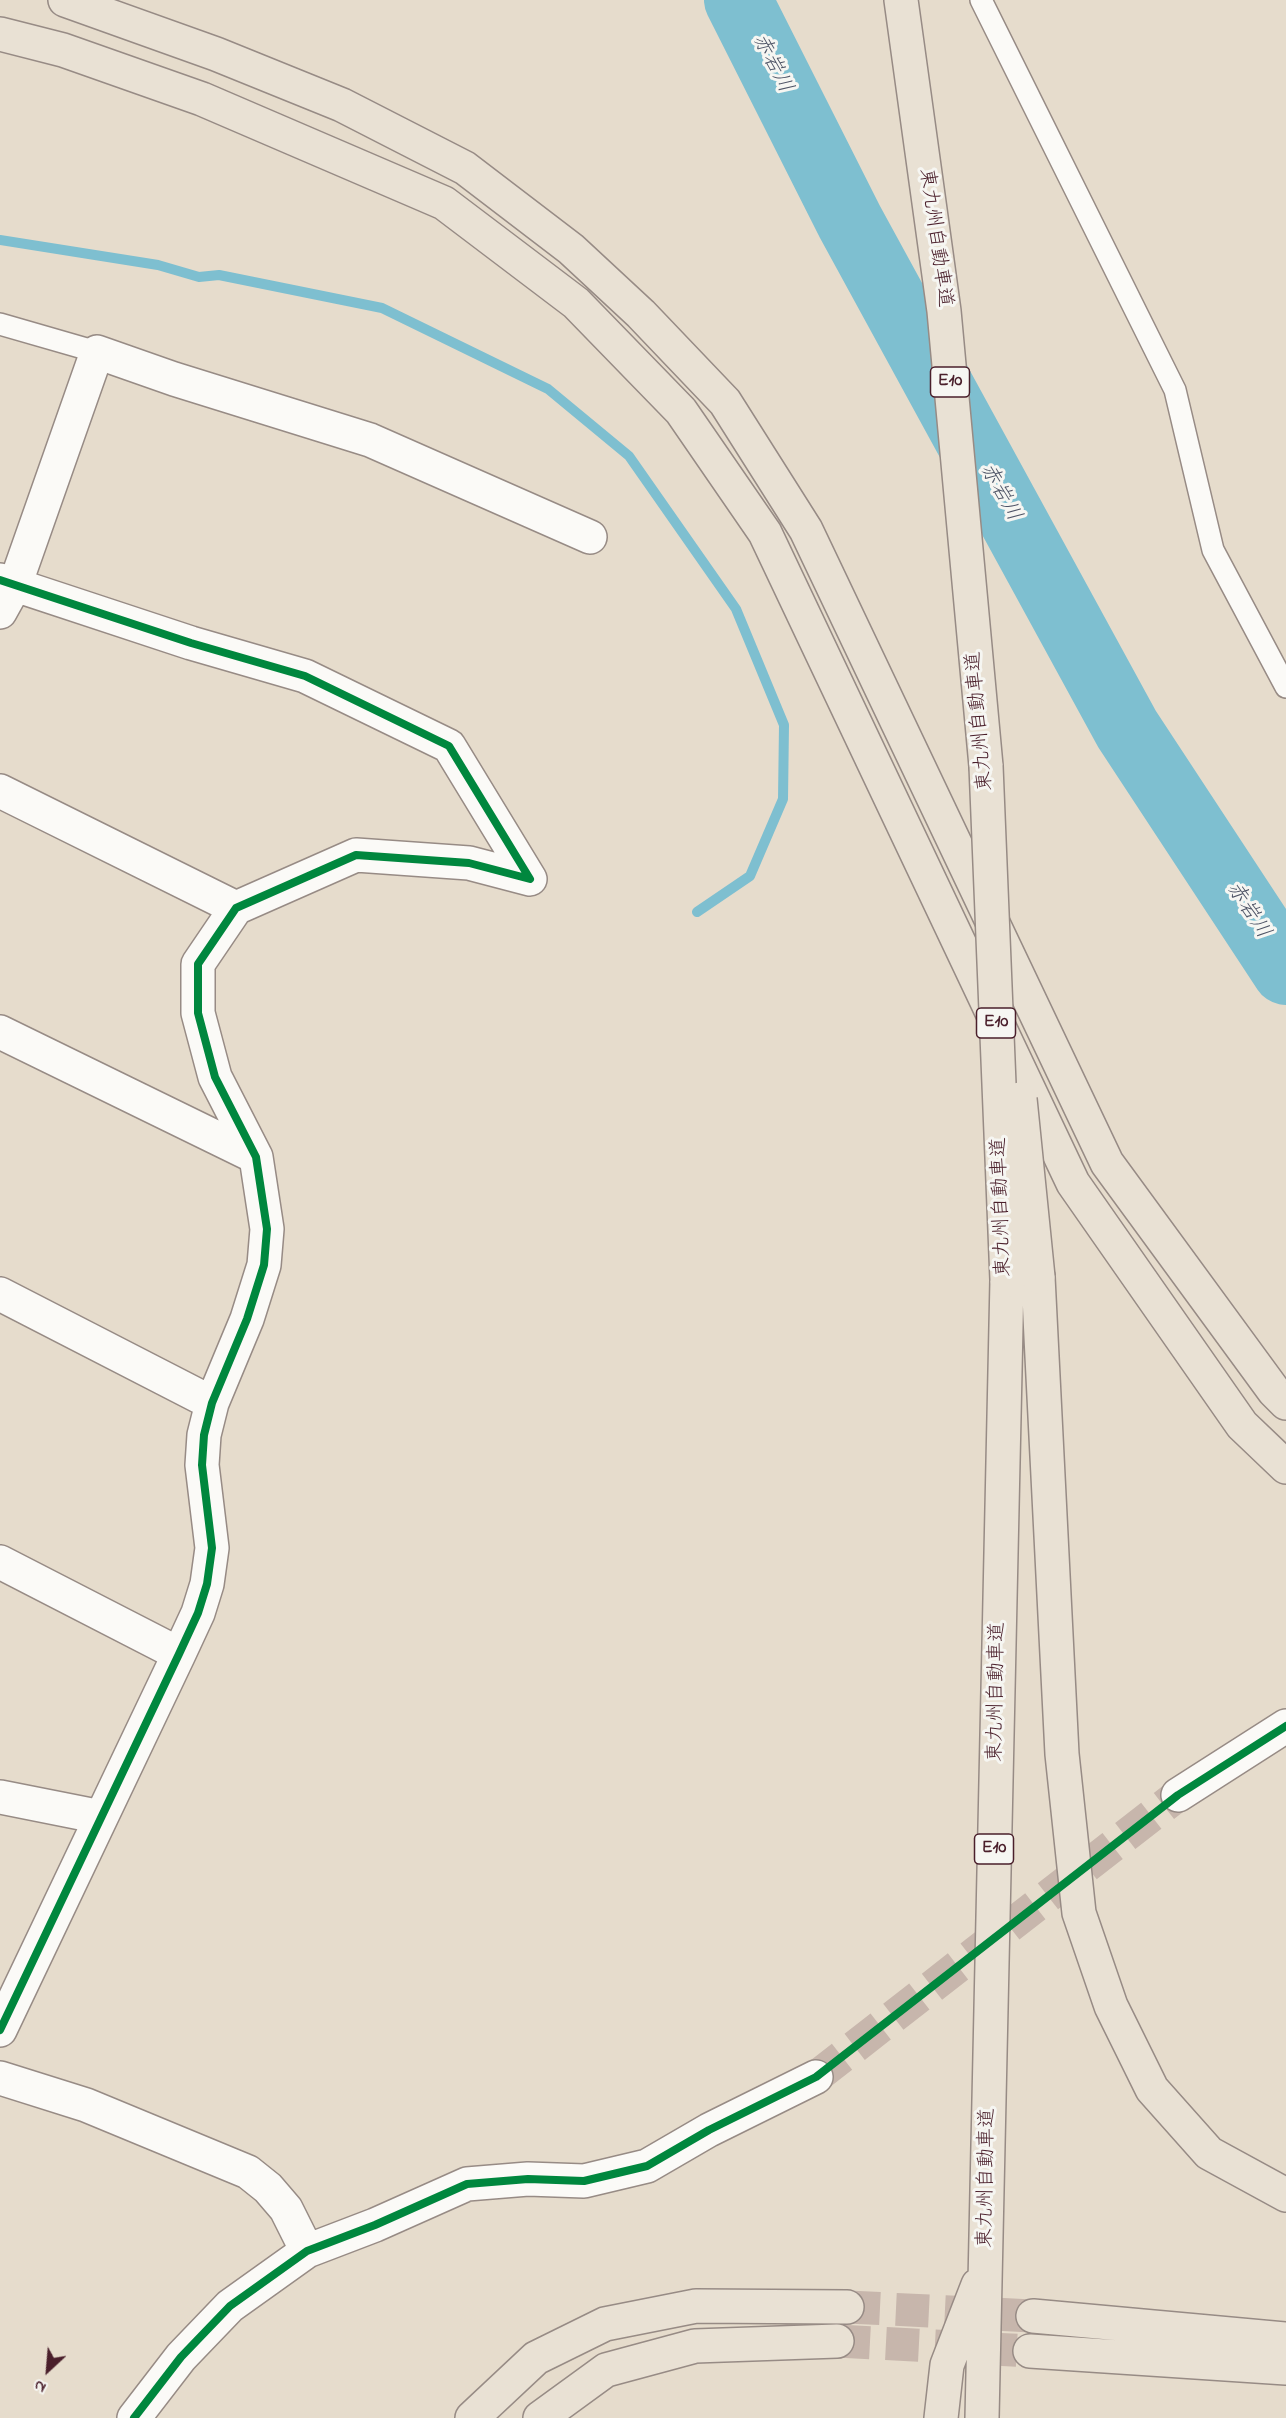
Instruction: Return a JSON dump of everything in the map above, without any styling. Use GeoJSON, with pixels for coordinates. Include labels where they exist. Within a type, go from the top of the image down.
{"type":"FeatureCollection","features":[{"type":"Feature","properties":{"kind":"highway"},"geometry":{"type":"LineString","coordinates":[[65,0],[216,54],[342,105],[465,168],[571,249],[640,314],[725,402],[806,530],[1107,1163],[1267,1381],[1286,1403]]}},
{"type":"Feature","properties":{"kind":"highway","name":"東九州自動車道"},"geometry":{"type":"LineString","coordinates":[[901,0],[944,311],[986,766],[1022,1279],[982,2418]]}},
{"type":"Feature","properties":{"kind":"highway"},"geometry":{"type":"LineString","coordinates":[[0,34],[63,50],[202,99],[444,203],[576,303],[681,411],[765,533],[1073,1183],[1242,1425],[1286,1467]]}},
{"type":"Feature","properties":{"kind":"highway"},"geometry":{"type":"LineString","coordinates":[[1022,1279],[1062,1754],[1079,1913],[1111,2006],[1152,2089],[1209,2153],[1286,2195]]}},
{"type":"Feature","properties":{"kind":"highway"},"geometry":{"type":"LineString","coordinates":[[941,2418],[947,2365],[987,2263]]}},
{"type":"Feature","properties":{"kind":"highway"},"geometry":{"type":"LineString","coordinates":[[472,2418],[536,2358],[605,2324],[696,2306],[847,2307]]}},
{"type":"Feature","properties":{"kind":"highway"},"geometry":{"type":"LineString","coordinates":[[1033,2316],[1286,2339]]}},
{"type":"Feature","properties":{"kind":"highway"},"geometry":{"type":"LineString","coordinates":[[540,2418],[606,2370],[695,2346],[837,2341]]}},
{"type":"Feature","properties":{"kind":"highway"},"geometry":{"type":"LineString","coordinates":[[1030,2351],[1286,2368]]}},
{"type":"Feature","properties":{"kind":"street"},"geometry":{"type":"LineString","coordinates":[[0,2030],[179,1654],[198,1613],[207,1584],[213,1548],[202,1465],[204,1435],[212,1403],[247,1319],[264,1265],[267,1229],[256,1156],[215,1077],[198,1013],[198,964],[236,908],[356,855],[469,862],[530,879],[449,746],[305,676],[5,592],[97,352],[174,379],[370,440],[590,537]]}},
{"type":"Feature","properties":{"kind":"street"},"geometry":{"type":"LineString","coordinates":[[0,791],[236,908]]}},
{"type":"Feature","properties":{"kind":"street"},"geometry":{"type":"LineString","coordinates":[[0,1032],[256,1156]]}},
{"type":"Feature","properties":{"kind":"street"},"geometry":{"type":"LineString","coordinates":[[0,1293],[212,1403]]}},
{"type":"Feature","properties":{"kind":"street"},"geometry":{"type":"LineString","coordinates":[[0,1562],[179,1654]]}},
{"type":"Feature","properties":{"kind":"street"},"geometry":{"type":"LineString","coordinates":[[1178,1795],[1286,1726]]}},
{"type":"Feature","properties":{"kind":"street"},"geometry":{"type":"LineString","coordinates":[[0,1797],[101,1817]]}},
{"type":"Feature","properties":{"kind":"street"},"geometry":{"type":"LineString","coordinates":[[134,2418],[181,2357],[230,2306],[307,2251],[375,2225],[467,2184],[528,2179],[584,2181],[646,2166],[710,2130],[816,2077]]}},
{"type":"Feature","properties":{"kind":"street"},"geometry":{"type":"LineString","coordinates":[[0,2078],[86,2105],[248,2172],[268,2188],[286,2208],[307,2251]]}},
{"type":"Feature","properties":{"kind":"lane"},"geometry":{"type":"LineString","coordinates":[[981,0],[1010,54],[1175,390],[1213,550],[1286,687]]}},
{"type":"Feature","properties":{"kind":"lane"},"geometry":{"type":"LineString","coordinates":[[0,324],[97,352]]}},
{"type":"Feature","properties":{"kind":"waterway","name":"赤岩川"},"geometry":{"type":"LineString","coordinates":[[738,0],[850,222],[1127,729],[1286,971]]}},
{"type":"Feature","properties":{"kind":"waterway"},"geometry":{"type":"LineString","coordinates":[[0,240],[158,265],[199,277],[219,275],[382,308],[548,389],[629,456],[736,609],[784,725],[783,799],[750,876],[697,912]]}},
{"type":"Feature","properties":{"kind":"tunnel"},"geometry":{"type":"LineString","coordinates":[[816,2077],[1178,1795]]}},
{"type":"Feature","properties":{"kind":"tunnel"},"geometry":{"type":"LineString","coordinates":[[847,2307],[1033,2316]]}},
{"type":"Feature","properties":{"kind":"tunnel"},"geometry":{"type":"LineString","coordinates":[[837,2341],[1030,2351]]}},
{"type":"Feature","properties":{"kind":"cycle path"},"geometry":{"type":"LineString","coordinates":[[0,580],[191,643],[305,676],[449,746],[530,879],[469,863],[356,855],[236,908],[198,964],[198,1013],[215,1077],[256,1157],[267,1229],[264,1265],[247,1319],[212,1403],[204,1435],[202,1465],[212,1548],[207,1584],[198,1613],[179,1654],[0,2030]]}},
{"type":"Feature","properties":{"kind":"cycle path"},"geometry":{"type":"LineString","coordinates":[[134,2418],[181,2357],[230,2306],[307,2251],[375,2225],[467,2184],[528,2179],[584,2181],[647,2166],[709,2130],[816,2077],[1178,1795],[1286,1726]]}}]}
